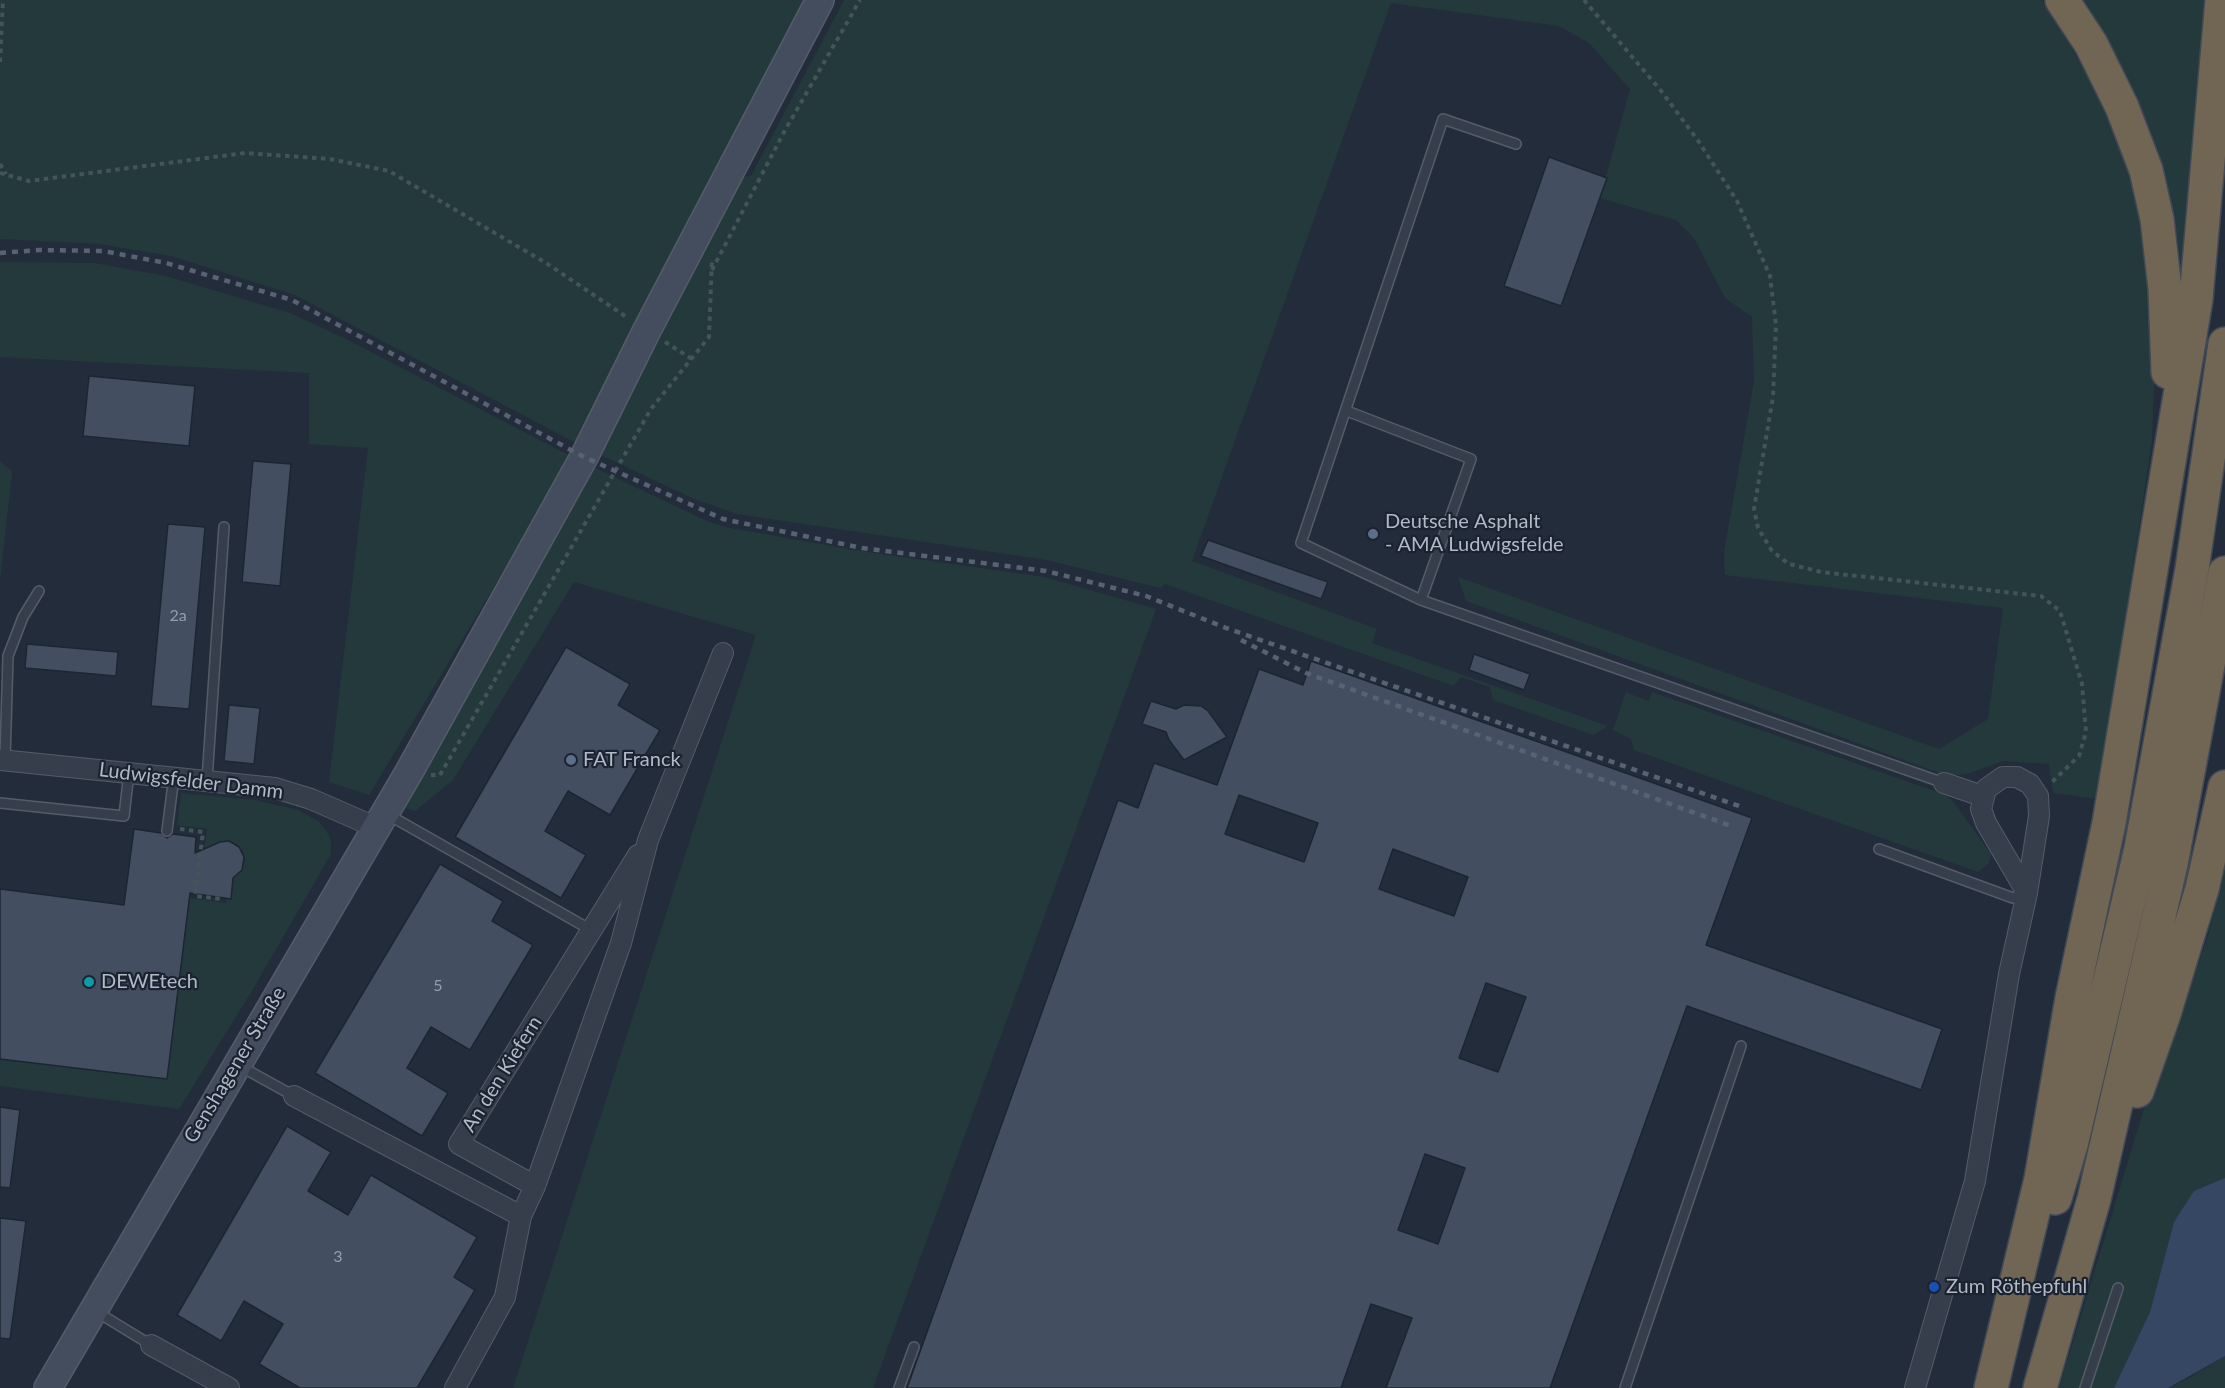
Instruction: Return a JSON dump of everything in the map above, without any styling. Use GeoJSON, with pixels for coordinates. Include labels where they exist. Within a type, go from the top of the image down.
{"type":"FeatureCollection","features":[{"type":"Feature","properties":{"kind":"highway"},"geometry":{"type":"LineString","coordinates":[[2062,0],[2091,44],[2122,107],[2146,170],[2150,189],[2165,289],[2168,351],[2163,494]]}},
{"type":"Feature","properties":{"kind":"highway"},"geometry":{"type":"LineString","coordinates":[[1991,1388],[2041,1179],[2072,998],[2109,823],[2196,299],[2222,0]]}},
{"type":"Feature","properties":{"kind":"highway"},"geometry":{"type":"LineString","coordinates":[[1998,1388],[2071,1145],[2141,849],[2192,569],[2225,344]]}},
{"type":"Feature","properties":{"kind":"highway"},"geometry":{"type":"LineString","coordinates":[[2040,1388],[2094,1199],[2171,864],[2225,573]]}},
{"type":"Feature","properties":{"kind":"highway"},"geometry":{"type":"LineString","coordinates":[[2094,1199],[2164,1014],[2202,889],[2225,787]]}},
{"type":"Feature","properties":{"kind":"main road","name":"Genshagener Straße"},"geometry":{"type":"LineString","coordinates":[[48,1388],[425,744],[584,458],[647,330],[820,0]]}},
{"type":"Feature","properties":{"kind":"street","name":"An den Kiefern"},"geometry":{"type":"LineString","coordinates":[[454,1388],[505,1297],[521,1215],[535,1186],[621,943],[648,840],[723,653]]}},
{"type":"Feature","properties":{"kind":"street","name":"Ludwigsfelder Damm"},"geometry":{"type":"LineString","coordinates":[[3,760],[275,788],[380,820]]}},
{"type":"Feature","properties":{"kind":"street"},"geometry":{"type":"LineString","coordinates":[[1915,1388],[1975,1181],[2009,974],[2027,893],[2036,833],[2038,796],[2024,780],[2010,776],[1990,784],[1982,796],[1983,816],[2027,893]]}},
{"type":"Feature","properties":{"kind":"street"},"geometry":{"type":"LineString","coordinates":[[1944,783],[1982,796]]}},
{"type":"Feature","properties":{"kind":"street"},"geometry":{"type":"LineString","coordinates":[[1995,839],[2009,850],[2021,850],[2030,844],[2036,833]]}},
{"type":"Feature","properties":{"kind":"street","name":"An den Kiefern"},"geometry":{"type":"LineString","coordinates":[[535,1186],[459,1144],[648,840]]}},
{"type":"Feature","properties":{"kind":"street"},"geometry":{"type":"LineString","coordinates":[[591,930],[621,943]]}},
{"type":"Feature","properties":{"kind":"street"},"geometry":{"type":"LineString","coordinates":[[294,1096],[521,1215]]}},
{"type":"Feature","properties":{"kind":"street"},"geometry":{"type":"LineString","coordinates":[[151,1345],[229,1388]]}},
{"type":"Feature","properties":{"kind":"lane"},"geometry":{"type":"LineString","coordinates":[[1516,144],[1443,119],[1301,543],[1421,600],[1944,783]]}},
{"type":"Feature","properties":{"kind":"lane"},"geometry":{"type":"LineString","coordinates":[[1347,411],[1471,459],[1421,600]]}},
{"type":"Feature","properties":{"kind":"lane"},"geometry":{"type":"LineString","coordinates":[[207,780],[224,527]]}},
{"type":"Feature","properties":{"kind":"lane"},"geometry":{"type":"LineString","coordinates":[[3,760],[8,656],[23,617],[39,591]]}},
{"type":"Feature","properties":{"kind":"lane"},"geometry":{"type":"LineString","coordinates":[[0,803],[124,816],[129,772]]}},
{"type":"Feature","properties":{"kind":"lane"},"geometry":{"type":"LineString","coordinates":[[167,829],[174,776]]}},
{"type":"Feature","properties":{"kind":"lane"},"geometry":{"type":"LineString","coordinates":[[380,820],[591,930]]}},
{"type":"Feature","properties":{"kind":"lane"},"geometry":{"type":"LineString","coordinates":[[1879,849],[2013,898],[2027,893]]}},
{"type":"Feature","properties":{"kind":"lane"},"geometry":{"type":"LineString","coordinates":[[1625,1388],[1741,1046]]}},
{"type":"Feature","properties":{"kind":"lane"},"geometry":{"type":"LineString","coordinates":[[236,1064],[294,1096]]}},
{"type":"Feature","properties":{"kind":"lane"},"geometry":{"type":"LineString","coordinates":[[2085,1388],[2118,1288]]}},
{"type":"Feature","properties":{"kind":"lane"},"geometry":{"type":"LineString","coordinates":[[93,1310],[151,1345]]}},
{"type":"Feature","properties":{"kind":"lane"},"geometry":{"type":"LineString","coordinates":[[899,1388],[914,1347]]}},
{"type":"Feature","properties":{"kind":"path"},"geometry":{"type":"LineString","coordinates":[[0,62],[3,0]]}},
{"type":"Feature","properties":{"kind":"path"},"geometry":{"type":"LineString","coordinates":[[409,772],[421,776],[440,775],[651,409],[709,337],[710,274],[784,132],[860,0]]}},
{"type":"Feature","properties":{"kind":"path"},"geometry":{"type":"LineString","coordinates":[[1584,0],[1662,92],[1699,142],[1737,201],[1770,276],[1776,326],[1773,397],[1754,509],[1758,528],[1772,551],[1789,564],[1821,572],[2041,596],[2060,611],[2082,684],[2086,732],[2079,756],[2038,796]]}},
{"type":"Feature","properties":{"kind":"path"},"geometry":{"type":"LineString","coordinates":[[0,173],[29,181],[245,153],[330,159],[389,171],[546,263],[692,359]]}},
{"type":"Feature","properties":{"kind":"path"},"geometry":{"type":"LineString","coordinates":[[0,164],[6,174]]}},
{"type":"Feature","properties":{"kind":"path"},"geometry":{"type":"LineString","coordinates":[[167,829],[203,832],[195,896],[223,899]]}},
{"type":"Feature","properties":{"kind":"green space"},"geometry":{"type":"Polygon","coordinates":[[[0,0],[805,0],[580,445],[295,295],[171,256],[99,244],[1,239],[0,241],[0,0]]]}},
{"type":"Feature","properties":{"kind":"green space"},"geometry":{"type":"Polygon","coordinates":[[[844,0],[2042,0],[2098,92],[2127,167],[2151,259],[2157,306],[2152,440],[2098,799],[2053,793],[2049,764],[2003,761],[1967,774],[1948,776],[1466,601],[1458,577],[1939,749],[1988,719],[2003,608],[1725,575],[1724,552],[1754,382],[1752,317],[1725,298],[1694,238],[1676,220],[1600,198],[1630,89],[1589,43],[1559,26],[1391,3],[1192,561],[1377,629],[1372,643],[1608,726],[1593,735],[1493,700],[1490,687],[1461,677],[1454,686],[1165,584],[1160,588],[1047,560],[737,514],[694,499],[601,455],[644,364],[740,177],[751,176],[844,0]]]}},
{"type":"Feature","properties":{"kind":"green space"},"geometry":{"type":"Polygon","coordinates":[[[2080,0],[2209,0],[2183,283],[2178,238],[2166,188],[2080,0]]]}},
{"type":"Feature","properties":{"kind":"green space"},"geometry":{"type":"Polygon","coordinates":[[[0,262],[94,263],[166,276],[290,313],[350,341],[572,457],[369,795],[329,782],[368,448],[309,444],[309,373],[0,357],[0,262]]]}},
{"type":"Feature","properties":{"kind":"green space"},"geometry":{"type":"Polygon","coordinates":[[[0,461],[12,472],[0,579],[0,461]]]}},
{"type":"Feature","properties":{"kind":"green space"},"geometry":{"type":"Polygon","coordinates":[[[591,466],[709,522],[730,528],[860,551],[1044,577],[1156,609],[873,1388],[513,1388],[756,635],[574,582],[453,780],[415,811],[398,805],[591,466]]]}},
{"type":"Feature","properties":{"kind":"green space"},"geometry":{"type":"Polygon","coordinates":[[[1626,692],[1648,701],[1652,692],[1943,794],[1953,801],[1991,854],[1989,863],[1978,872],[1634,750],[1631,739],[1613,730],[1626,692]]]}},
{"type":"Feature","properties":{"kind":"green space"},"geometry":{"type":"Polygon","coordinates":[[[181,793],[255,800],[298,810],[318,821],[326,830],[331,841],[331,854],[253,989],[179,1109],[0,1086],[0,1059],[167,1079],[189,898],[226,903],[227,898],[231,898],[233,877],[242,870],[245,861],[243,851],[235,843],[227,841],[214,845],[199,892],[207,829],[177,825],[181,793]]]}},
{"type":"Feature","properties":{"kind":"green space"},"geometry":{"type":"Polygon","coordinates":[[[2225,869],[2225,1178],[2174,1222],[2150,1312],[2114,1388],[2059,1388],[2143,1112],[2183,1010],[2208,936],[2225,869]]]}},
{"type":"Feature","properties":{"kind":"green space"},"geometry":{"type":"Polygon","coordinates":[[[2225,1356],[2225,1388],[2168,1388],[2189,1378],[2225,1356]]]}},
{"type":"Feature","properties":{"kind":"water"},"geometry":{"type":"Polygon","coordinates":[[[2225,1178],[2225,1356],[2168,1388],[2114,1388],[2150,1312],[2174,1222],[2194,1191],[2225,1178]]]}},
{"type":"Feature","properties":{"kind":"building"},"geometry":{"type":"Polygon","coordinates":[[[1549,157],[1607,178],[1561,306],[1504,286],[1549,157]]]}},
{"type":"Feature","properties":{"kind":"building"},"geometry":{"type":"Polygon","coordinates":[[[89,376],[195,386],[189,446],[83,436],[89,376]]]}},
{"type":"Feature","properties":{"kind":"building"},"geometry":{"type":"Polygon","coordinates":[[[253,461],[291,464],[280,586],[242,582],[253,461]]]}},
{"type":"Feature","properties":{"kind":"building"},"geometry":{"type":"Polygon","coordinates":[[[168,524],[205,527],[189,709],[151,706],[168,524]]]}},
{"type":"Feature","properties":{"kind":"building"},"geometry":{"type":"Polygon","coordinates":[[[1208,540],[1328,582],[1321,599],[1201,556],[1208,540]]]}},
{"type":"Feature","properties":{"kind":"building"},"geometry":{"type":"Polygon","coordinates":[[[27,644],[118,652],[116,676],[25,668],[27,644]]]}},
{"type":"Feature","properties":{"kind":"building","name":"FAT Franck"},"geometry":{"type":"Polygon","coordinates":[[[566,647],[630,684],[618,705],[660,730],[610,815],[568,791],[545,831],[586,855],[561,898],[455,837],[566,647]]]}},
{"type":"Feature","properties":{"kind":"building"},"geometry":{"type":"Polygon","coordinates":[[[1474,654],[1530,674],[1524,690],[1469,670],[1474,654]]]}},
{"type":"Feature","properties":{"kind":"building"},"geometry":{"type":"Polygon","coordinates":[[[1311,661],[1752,818],[1706,945],[1942,1029],[1921,1090],[1687,1006],[1550,1388],[1386,1388],[1412,1318],[1371,1304],[1341,1388],[907,1388],[1118,800],[1138,808],[1154,763],[1217,785],[1259,669],[1303,685],[1311,661]],[[1239,795],[1225,834],[1304,862],[1318,823],[1239,795]],[[1393,849],[1379,889],[1454,916],[1468,877],[1393,849]],[[1486,983],[1459,1058],[1498,1072],[1526,997],[1486,983]],[[1425,1154],[1398,1230],[1438,1244],[1465,1168],[1425,1154]]]}},
{"type":"Feature","properties":{"kind":"building"},"geometry":{"type":"Polygon","coordinates":[[[1151,701],[1176,709],[1184,705],[1201,706],[1208,711],[1227,737],[1184,760],[1169,740],[1166,732],[1142,724],[1151,701]]]}},
{"type":"Feature","properties":{"kind":"building"},"geometry":{"type":"Polygon","coordinates":[[[229,705],[260,708],[254,764],[224,761],[229,705]]]}},
{"type":"Feature","properties":{"kind":"building","name":"DEWEtech"},"geometry":{"type":"Polygon","coordinates":[[[134,829],[161,833],[167,838],[173,834],[196,837],[195,853],[220,842],[229,841],[239,847],[244,857],[242,870],[233,878],[231,899],[190,893],[167,1079],[0,1059],[0,889],[124,905],[134,829]]]}},
{"type":"Feature","properties":{"kind":"building"},"geometry":{"type":"Polygon","coordinates":[[[440,864],[503,901],[492,921],[533,945],[470,1050],[431,1027],[407,1068],[448,1093],[422,1136],[315,1073],[440,864]]]}},
{"type":"Feature","properties":{"kind":"building"},"geometry":{"type":"Polygon","coordinates":[[[0,1107],[20,1110],[10,1188],[0,1187],[0,1107]]]}},
{"type":"Feature","properties":{"kind":"building"},"geometry":{"type":"Polygon","coordinates":[[[287,1126],[331,1152],[308,1191],[348,1215],[371,1175],[477,1237],[454,1277],[475,1290],[417,1388],[300,1388],[259,1364],[283,1324],[244,1301],[221,1341],[177,1315],[287,1126]]]}},
{"type":"Feature","properties":{"kind":"building"},"geometry":{"type":"Polygon","coordinates":[[[0,1218],[26,1221],[10,1339],[0,1338],[0,1218]]]}},
{"type":"Feature","properties":{"kind":"railway"},"geometry":{"type":"LineString","coordinates":[[0,253],[39,250],[103,251],[166,263],[292,300],[584,457],[723,519],[862,548],[1046,571],[1146,596],[1226,628],[1742,807]]}},
{"type":"Feature","properties":{"kind":"railway"},"geometry":{"type":"LineString","coordinates":[[1241,640],[1306,673],[1734,827]]}},
{"type":"Feature","properties":{"kind":"place","name":"Deutsche Asphalt - AMA Ludwigsfelde"},"geometry":{"type":"Point","coordinates":[1373,534]}},
{"type":"Feature","properties":{"kind":"place","name":"FAT Franck"},"geometry":{"type":"Point","coordinates":[571,760]}},
{"type":"Feature","properties":{"kind":"place","name":"DEWEtech"},"geometry":{"type":"Point","coordinates":[89,982]}},
{"type":"Feature","properties":{"kind":"place","name":"Zum Röthepfuhl"},"geometry":{"type":"Point","coordinates":[1934,1287]}}]}
